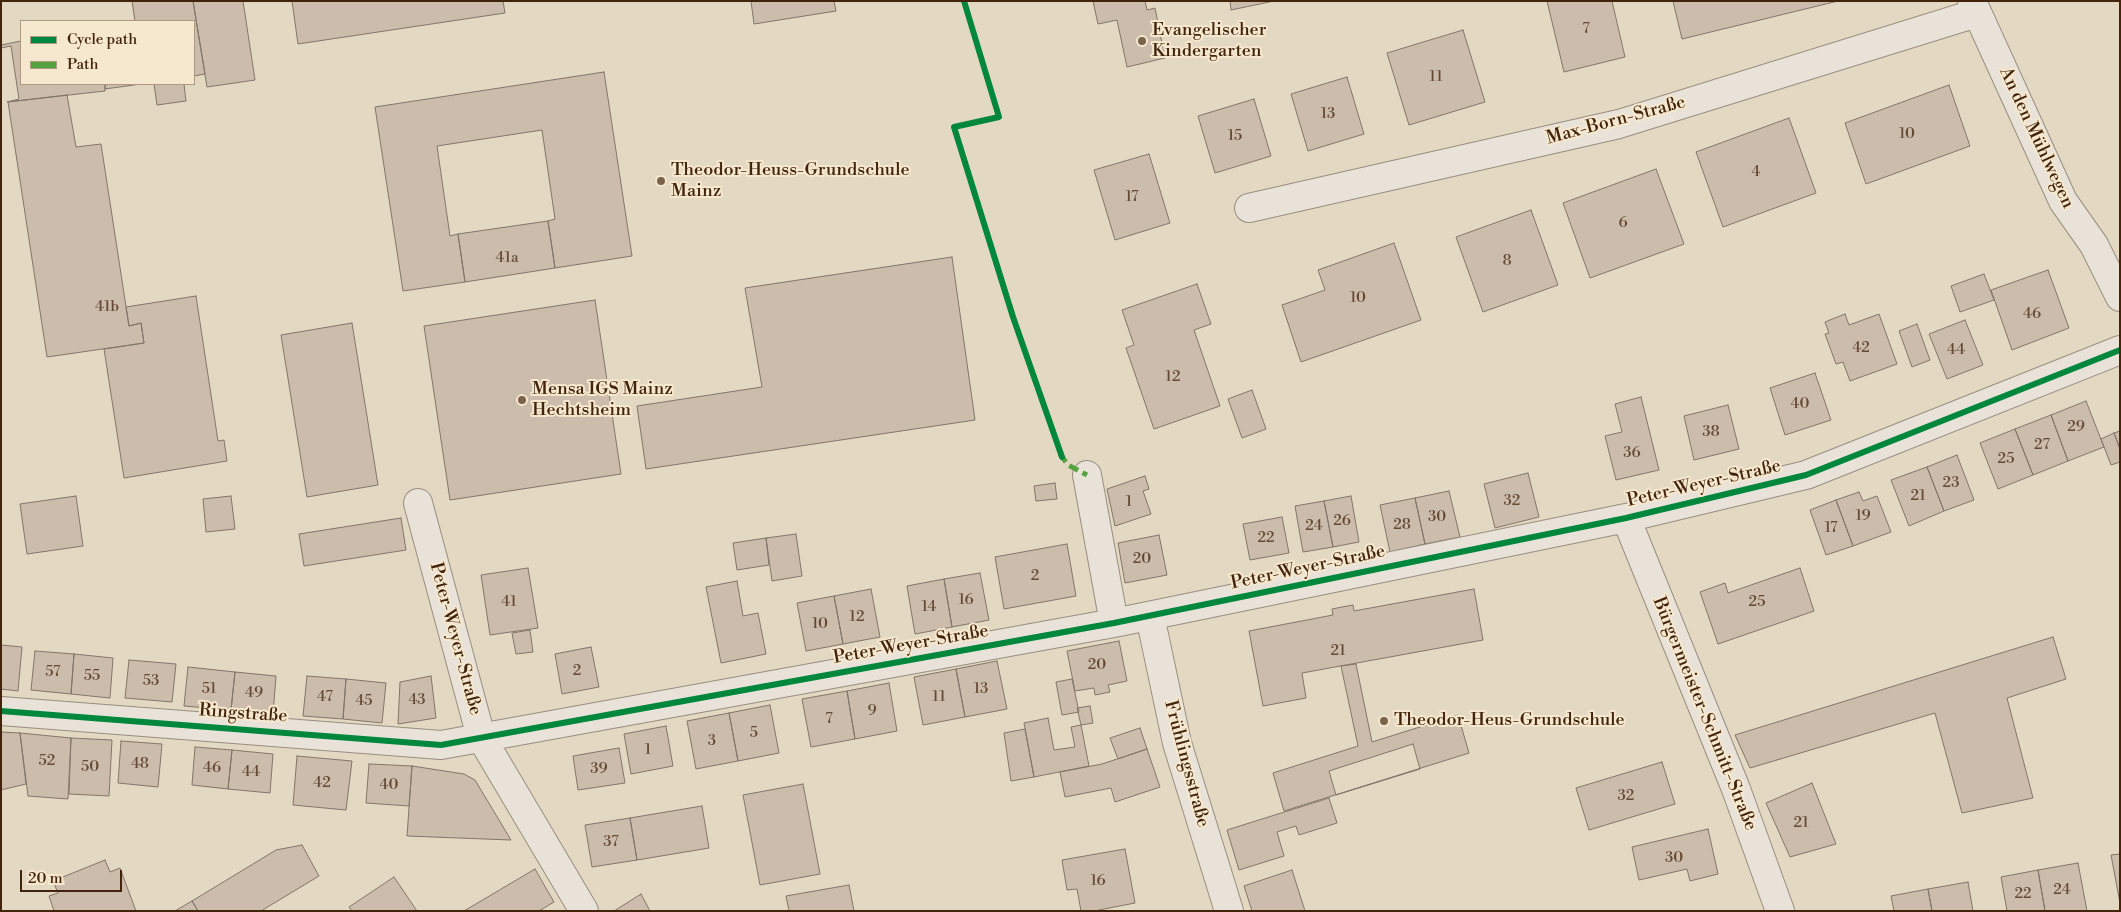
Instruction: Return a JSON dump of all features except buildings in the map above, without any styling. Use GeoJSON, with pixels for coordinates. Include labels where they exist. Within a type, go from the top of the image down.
{"type":"FeatureCollection","features":[{"type":"Feature","properties":{"kind":"street","name":"Max-Born-Straße"},"geometry":{"type":"LineString","coordinates":[[1249,208],[1619,124],[1975,7]]}},
{"type":"Feature","properties":{"kind":"street","name":"An den Mühlwegen"},"geometry":{"type":"LineString","coordinates":[[1975,7],[2062,201],[2094,245],[2120,297]]}},
{"type":"Feature","properties":{"kind":"street","name":"Peter-Weyer-Straße"},"geometry":{"type":"LineString","coordinates":[[418,503],[481,737],[1114,623],[1626,518],[1806,475],[2120,350]]}},
{"type":"Feature","properties":{"kind":"street"},"geometry":{"type":"LineString","coordinates":[[1086,475],[1114,623]]}},
{"type":"Feature","properties":{"kind":"street","name":"Bürgermeister-Schmitt-Straße"},"geometry":{"type":"LineString","coordinates":[[1626,518],[1736,789],[1780,911]]}},
{"type":"Feature","properties":{"kind":"street","name":"Frühlingsstraße"},"geometry":{"type":"LineString","coordinates":[[1150,616],[1177,743],[1229,911]]}},
{"type":"Feature","properties":{"kind":"street","name":"Ringstraße"},"geometry":{"type":"LineString","coordinates":[[1,711],[440,745],[481,737]]}},
{"type":"Feature","properties":{"kind":"street"},"geometry":{"type":"LineString","coordinates":[[481,737],[584,911]]}},
{"type":"Feature","properties":{"kind":"marked path"},"geometry":{"type":"LineString","coordinates":[[1060,454],[1068,465],[1087,475]]}},
{"type":"Feature","properties":{"kind":"cycle path"},"geometry":{"type":"LineString","coordinates":[[964,1],[999,117],[954,127],[1013,317],[1062,457]]}},
{"type":"Feature","properties":{"kind":"cycle path"},"geometry":{"type":"LineString","coordinates":[[1,711],[441,745],[1114,623],[1626,518],[1806,475],[2120,350]]}},
{"type":"Feature","properties":{"kind":"place","name":"Evangelischer Kindergarten"},"geometry":{"type":"Point","coordinates":[1142,41]}},
{"type":"Feature","properties":{"kind":"place","name":"Theodor-Heuss-Grundschule Mainz"},"geometry":{"type":"Point","coordinates":[661,181]}},
{"type":"Feature","properties":{"kind":"place","name":"Mensa IGS Mainz Hechtsheim"},"geometry":{"type":"Point","coordinates":[522,400]}},
{"type":"Feature","properties":{"kind":"place","name":"Theodor-Heus-Grundschule"},"geometry":{"type":"Point","coordinates":[1384,721]}}]}
